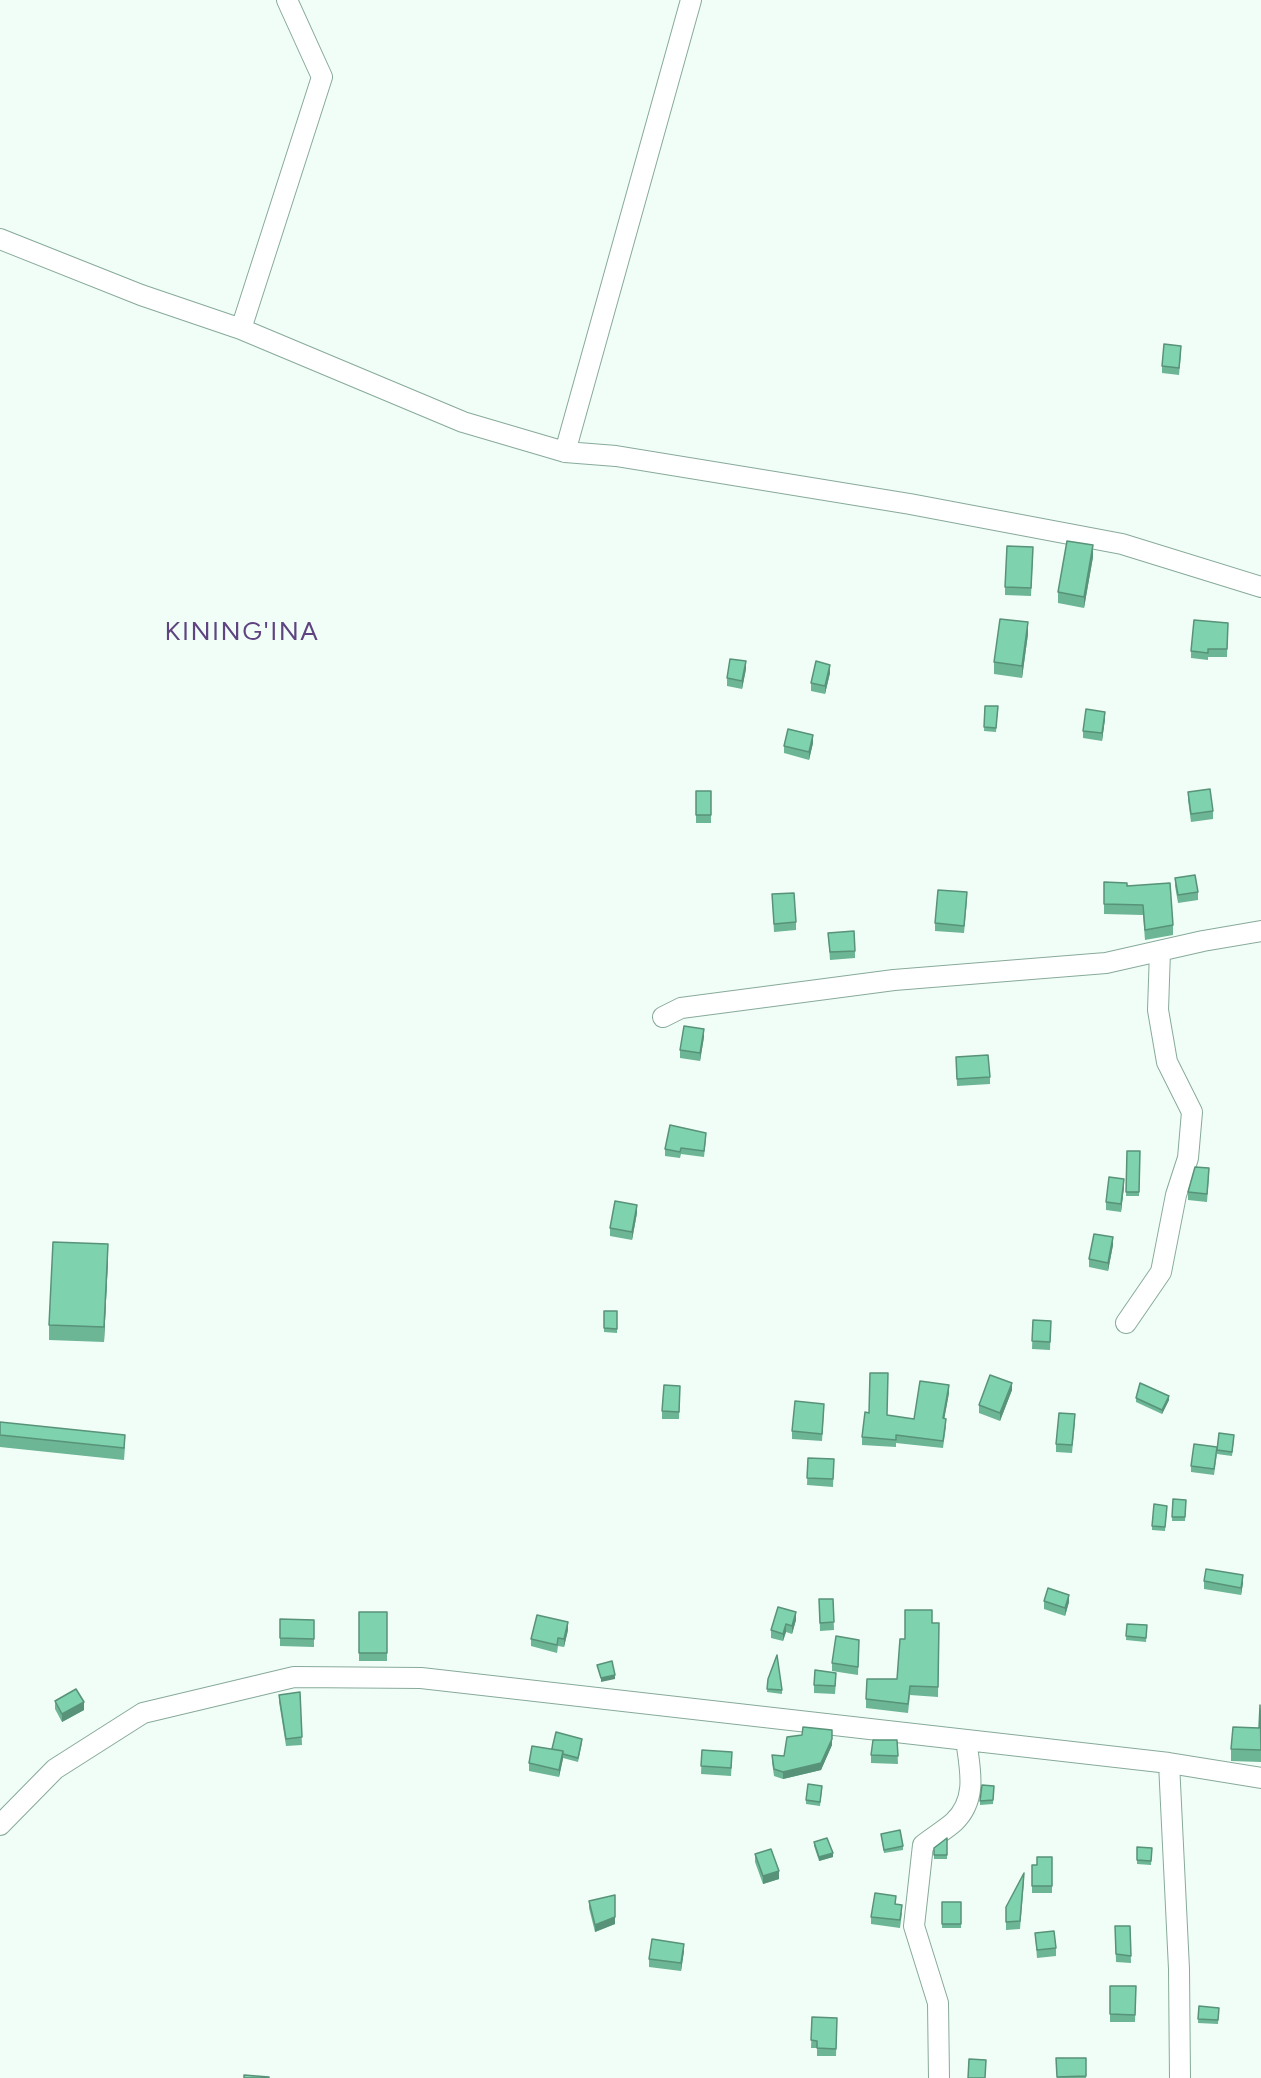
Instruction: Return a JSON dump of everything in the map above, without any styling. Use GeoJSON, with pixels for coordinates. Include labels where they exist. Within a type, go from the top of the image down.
{"type":"FeatureCollection","features":[{"type":"Feature","properties":{"kind":"street"},"geometry":{"type":"LineString","coordinates":[[241,329],[322,77],[287,0]]}},
{"type":"Feature","properties":{"kind":"street"},"geometry":{"type":"LineString","coordinates":[[565,452],[692,0]]}},
{"type":"Feature","properties":{"kind":"street"},"geometry":{"type":"LineString","coordinates":[[0,239],[141,296],[241,329],[463,422],[565,452],[616,456],[875,498],[1122,544],[1261,586]]}},
{"type":"Feature","properties":{"kind":"street"},"geometry":{"type":"LineString","coordinates":[[663,1017],[681,1008],[894,980],[1106,963],[1261,931]]}},
{"type":"Feature","properties":{"kind":"street"},"geometry":{"type":"LineString","coordinates":[[1125,1323],[1161,1272],[1176,1195],[1188,1158],[1192,1112],[1167,1062],[1158,1010],[1160,951]]}},
{"type":"Feature","properties":{"kind":"street"},"geometry":{"type":"LineString","coordinates":[[0,1825],[55,1769],[143,1713],[294,1677],[422,1678],[1169,1763],[1261,1778]]}},
{"type":"Feature","properties":{"kind":"street"},"geometry":{"type":"LineString","coordinates":[[939,2078],[939,2003],[914,1926],[924,1845],[954,1823],[968,1803],[972,1783],[966,1740]]}},
{"type":"Feature","properties":{"kind":"street"},"geometry":{"type":"LineString","coordinates":[[1169,1763],[1179,1969],[1180,2078]]}},
{"type":"Feature","properties":{"kind":"building"},"geometry":{"type":"Polygon","coordinates":[[[1164,344],[1181,346],[1179,368],[1162,366],[1164,344]]]}},
{"type":"Feature","properties":{"kind":"building"},"geometry":{"type":"Polygon","coordinates":[[[1067,541],[1093,545],[1084,597],[1058,592],[1067,541]]]}},
{"type":"Feature","properties":{"kind":"building"},"geometry":{"type":"Polygon","coordinates":[[[1007,546],[1033,547],[1031,588],[1005,587],[1007,546]]]}},
{"type":"Feature","properties":{"kind":"building"},"geometry":{"type":"Polygon","coordinates":[[[1000,619],[1028,622],[1022,666],[994,662],[1000,619]]]}},
{"type":"Feature","properties":{"kind":"building"},"geometry":{"type":"Polygon","coordinates":[[[1194,620],[1228,623],[1227,649],[1208,649],[1208,653],[1191,651],[1194,620]]]}},
{"type":"Feature","properties":{"kind":"building"},"geometry":{"type":"Polygon","coordinates":[[[730,659],[746,661],[742,681],[727,678],[730,659]]]}},
{"type":"Feature","properties":{"kind":"building"},"geometry":{"type":"Polygon","coordinates":[[[816,661],[830,665],[825,686],[811,683],[816,661]]]}},
{"type":"Feature","properties":{"kind":"building"},"geometry":{"type":"Polygon","coordinates":[[[985,706],[998,706],[996,728],[984,727],[985,706]]]}},
{"type":"Feature","properties":{"kind":"building"},"geometry":{"type":"Polygon","coordinates":[[[1086,709],[1105,712],[1102,733],[1083,731],[1086,709]]]}},
{"type":"Feature","properties":{"kind":"building"},"geometry":{"type":"Polygon","coordinates":[[[788,729],[813,735],[809,752],[784,746],[788,729]]]}},
{"type":"Feature","properties":{"kind":"building"},"geometry":{"type":"Polygon","coordinates":[[[1210,789],[1213,811],[1191,814],[1188,792],[1210,789]]]}},
{"type":"Feature","properties":{"kind":"building"},"geometry":{"type":"Polygon","coordinates":[[[696,791],[711,791],[711,815],[696,815],[696,791]]]}},
{"type":"Feature","properties":{"kind":"building"},"geometry":{"type":"Polygon","coordinates":[[[1195,875],[1198,892],[1178,895],[1175,878],[1195,875]]]}},
{"type":"Feature","properties":{"kind":"building"},"geometry":{"type":"Polygon","coordinates":[[[1104,882],[1127,883],[1127,886],[1170,883],[1173,925],[1145,930],[1143,905],[1104,904],[1104,882]]]}},
{"type":"Feature","properties":{"kind":"building"},"geometry":{"type":"Polygon","coordinates":[[[938,890],[967,892],[964,926],[935,923],[938,890]]]}},
{"type":"Feature","properties":{"kind":"building"},"geometry":{"type":"Polygon","coordinates":[[[794,893],[796,922],[774,924],[772,894],[794,893]]]}},
{"type":"Feature","properties":{"kind":"building"},"geometry":{"type":"Polygon","coordinates":[[[854,931],[855,951],[830,952],[828,933],[854,931]]]}},
{"type":"Feature","properties":{"kind":"building"},"geometry":{"type":"Polygon","coordinates":[[[684,1026],[704,1029],[700,1053],[680,1050],[684,1026]]]}},
{"type":"Feature","properties":{"kind":"building"},"geometry":{"type":"Polygon","coordinates":[[[988,1055],[990,1077],[957,1079],[956,1057],[988,1055]]]}},
{"type":"Feature","properties":{"kind":"building"},"geometry":{"type":"Polygon","coordinates":[[[670,1125],[706,1133],[704,1151],[681,1148],[680,1152],[665,1149],[670,1125]]]}},
{"type":"Feature","properties":{"kind":"building"},"geometry":{"type":"Polygon","coordinates":[[[1127,1151],[1140,1151],[1139,1192],[1126,1192],[1127,1151]]]}},
{"type":"Feature","properties":{"kind":"building"},"geometry":{"type":"Polygon","coordinates":[[[1195,1167],[1209,1168],[1207,1194],[1188,1192],[1195,1167]]]}},
{"type":"Feature","properties":{"kind":"building"},"geometry":{"type":"Polygon","coordinates":[[[1109,1177],[1124,1179],[1121,1204],[1106,1202],[1109,1177]]]}},
{"type":"Feature","properties":{"kind":"building"},"geometry":{"type":"Polygon","coordinates":[[[615,1201],[637,1205],[632,1232],[610,1228],[615,1201]]]}},
{"type":"Feature","properties":{"kind":"building"},"geometry":{"type":"Polygon","coordinates":[[[1094,1234],[1113,1237],[1108,1263],[1089,1259],[1094,1234]]]}},
{"type":"Feature","properties":{"kind":"building"},"geometry":{"type":"Polygon","coordinates":[[[53,1242],[108,1244],[104,1327],[49,1325],[53,1242]]]}},
{"type":"Feature","properties":{"kind":"building"},"geometry":{"type":"Polygon","coordinates":[[[604,1311],[617,1311],[617,1329],[604,1328],[604,1311]]]}},
{"type":"Feature","properties":{"kind":"building"},"geometry":{"type":"Polygon","coordinates":[[[1033,1320],[1051,1321],[1050,1342],[1032,1341],[1033,1320]]]}},
{"type":"Feature","properties":{"kind":"building"},"geometry":{"type":"Polygon","coordinates":[[[870,1373],[888,1373],[887,1415],[914,1419],[920,1381],[949,1385],[943,1418],[946,1419],[943,1441],[896,1435],[896,1440],[862,1437],[865,1412],[869,1413],[870,1373]]]}},
{"type":"Feature","properties":{"kind":"building"},"geometry":{"type":"Polygon","coordinates":[[[990,1375],[1012,1383],[1000,1413],[979,1405],[990,1375]]]}},
{"type":"Feature","properties":{"kind":"building"},"geometry":{"type":"Polygon","coordinates":[[[1140,1383],[1169,1396],[1162,1410],[1136,1398],[1140,1383]]]}},
{"type":"Feature","properties":{"kind":"building"},"geometry":{"type":"Polygon","coordinates":[[[664,1385],[680,1386],[679,1412],[662,1411],[664,1385]]]}},
{"type":"Feature","properties":{"kind":"building"},"geometry":{"type":"Polygon","coordinates":[[[795,1401],[824,1404],[822,1434],[792,1431],[795,1401]]]}},
{"type":"Feature","properties":{"kind":"building"},"geometry":{"type":"Polygon","coordinates":[[[1059,1413],[1075,1414],[1072,1445],[1056,1444],[1059,1413]]]}},
{"type":"Feature","properties":{"kind":"building"},"geometry":{"type":"Polygon","coordinates":[[[0,1422],[125,1435],[124,1448],[0,1435],[0,1422]]]}},
{"type":"Feature","properties":{"kind":"building"},"geometry":{"type":"Polygon","coordinates":[[[1219,1433],[1234,1435],[1232,1452],[1217,1450],[1219,1433]]]}},
{"type":"Feature","properties":{"kind":"building"},"geometry":{"type":"Polygon","coordinates":[[[1194,1444],[1217,1447],[1214,1469],[1191,1466],[1194,1444]]]}},
{"type":"Feature","properties":{"kind":"building"},"geometry":{"type":"Polygon","coordinates":[[[808,1458],[834,1459],[833,1479],[807,1478],[808,1458]]]}},
{"type":"Feature","properties":{"kind":"building"},"geometry":{"type":"Polygon","coordinates":[[[1173,1499],[1186,1500],[1185,1517],[1172,1517],[1173,1499]]]}},
{"type":"Feature","properties":{"kind":"building"},"geometry":{"type":"Polygon","coordinates":[[[1154,1504],[1167,1506],[1165,1527],[1152,1526],[1154,1504]]]}},
{"type":"Feature","properties":{"kind":"building"},"geometry":{"type":"Polygon","coordinates":[[[1206,1569],[1243,1575],[1241,1588],[1204,1581],[1206,1569]]]}},
{"type":"Feature","properties":{"kind":"building"},"geometry":{"type":"Polygon","coordinates":[[[1048,1588],[1069,1595],[1065,1608],[1044,1601],[1048,1588]]]}},
{"type":"Feature","properties":{"kind":"building"},"geometry":{"type":"Polygon","coordinates":[[[819,1599],[833,1599],[834,1622],[820,1623],[819,1599]]]}},
{"type":"Feature","properties":{"kind":"building"},"geometry":{"type":"Polygon","coordinates":[[[778,1607],[796,1612],[792,1626],[786,1624],[783,1634],[771,1630],[778,1607]]]}},
{"type":"Feature","properties":{"kind":"building"},"geometry":{"type":"Polygon","coordinates":[[[905,1610],[932,1610],[932,1623],[939,1623],[938,1687],[910,1686],[908,1704],[866,1699],[867,1679],[897,1679],[900,1639],[905,1639],[905,1610]]]}},
{"type":"Feature","properties":{"kind":"building"},"geometry":{"type":"Polygon","coordinates":[[[359,1612],[387,1612],[387,1653],[359,1653],[359,1612]]]}},
{"type":"Feature","properties":{"kind":"building"},"geometry":{"type":"Polygon","coordinates":[[[537,1615],[568,1622],[564,1639],[558,1638],[557,1645],[531,1639],[537,1615]]]}},
{"type":"Feature","properties":{"kind":"building"},"geometry":{"type":"Polygon","coordinates":[[[280,1619],[314,1620],[314,1639],[280,1638],[280,1619]]]}},
{"type":"Feature","properties":{"kind":"building"},"geometry":{"type":"Polygon","coordinates":[[[1127,1624],[1147,1625],[1146,1638],[1126,1636],[1127,1624]]]}},
{"type":"Feature","properties":{"kind":"building"},"geometry":{"type":"Polygon","coordinates":[[[836,1636],[859,1640],[858,1667],[832,1663],[836,1636]]]}},
{"type":"Feature","properties":{"kind":"building"},"geometry":{"type":"Polygon","coordinates":[[[777,1655],[782,1690],[767,1689],[768,1679],[777,1655]]]}},
{"type":"Feature","properties":{"kind":"building"},"geometry":{"type":"Polygon","coordinates":[[[612,1661],[615,1675],[601,1678],[597,1665],[612,1661]]]}},
{"type":"Feature","properties":{"kind":"building"},"geometry":{"type":"Polygon","coordinates":[[[815,1670],[836,1673],[835,1686],[814,1685],[815,1670]]]}},
{"type":"Feature","properties":{"kind":"building"},"geometry":{"type":"Polygon","coordinates":[[[76,1689],[84,1702],[62,1714],[55,1701],[76,1689]]]}},
{"type":"Feature","properties":{"kind":"building"},"geometry":{"type":"Polygon","coordinates":[[[300,1692],[302,1737],[286,1739],[279,1695],[300,1692]]]}},
{"type":"Feature","properties":{"kind":"building"},"geometry":{"type":"Polygon","coordinates":[[[1260,1705],[1261,1750],[1231,1749],[1233,1727],[1259,1728],[1260,1705]]]}},
{"type":"Feature","properties":{"kind":"building"},"geometry":{"type":"Polygon","coordinates":[[[803,1727],[832,1730],[832,1739],[821,1763],[783,1772],[774,1769],[772,1755],[784,1756],[787,1737],[802,1735],[803,1727]]]}},
{"type":"Feature","properties":{"kind":"building"},"geometry":{"type":"Polygon","coordinates":[[[556,1732],[582,1739],[578,1758],[552,1749],[556,1732]]]}},
{"type":"Feature","properties":{"kind":"building"},"geometry":{"type":"Polygon","coordinates":[[[873,1740],[897,1740],[898,1756],[871,1755],[873,1740]]]}},
{"type":"Feature","properties":{"kind":"building"},"geometry":{"type":"Polygon","coordinates":[[[532,1746],[563,1751],[559,1770],[529,1763],[532,1746]]]}},
{"type":"Feature","properties":{"kind":"building"},"geometry":{"type":"Polygon","coordinates":[[[702,1750],[732,1752],[731,1768],[701,1766],[702,1750]]]}},
{"type":"Feature","properties":{"kind":"building"},"geometry":{"type":"Polygon","coordinates":[[[808,1784],[822,1786],[820,1802],[806,1800],[808,1784]]]}},
{"type":"Feature","properties":{"kind":"building"},"geometry":{"type":"Polygon","coordinates":[[[982,1785],[994,1786],[993,1800],[980,1801],[982,1785]]]}},
{"type":"Feature","properties":{"kind":"building"},"geometry":{"type":"Polygon","coordinates":[[[900,1830],[903,1846],[884,1850],[881,1834],[900,1830]]]}},
{"type":"Feature","properties":{"kind":"building"},"geometry":{"type":"Polygon","coordinates":[[[827,1838],[833,1853],[819,1857],[814,1842],[827,1838]]]}},
{"type":"Feature","properties":{"kind":"building"},"geometry":{"type":"Polygon","coordinates":[[[947,1838],[947,1855],[934,1855],[934,1848],[947,1838]]]}},
{"type":"Feature","properties":{"kind":"building"},"geometry":{"type":"Polygon","coordinates":[[[1137,1847],[1152,1848],[1151,1861],[1137,1860],[1137,1847]]]}},
{"type":"Feature","properties":{"kind":"building"},"geometry":{"type":"Polygon","coordinates":[[[771,1849],[779,1871],[763,1876],[755,1854],[771,1849]]]}},
{"type":"Feature","properties":{"kind":"building"},"geometry":{"type":"Polygon","coordinates":[[[1037,1857],[1052,1857],[1052,1886],[1032,1886],[1032,1865],[1037,1865],[1037,1857]]]}},
{"type":"Feature","properties":{"kind":"building"},"geometry":{"type":"Polygon","coordinates":[[[1024,1873],[1020,1921],[1006,1922],[1006,1907],[1024,1873]]]}},
{"type":"Feature","properties":{"kind":"building"},"geometry":{"type":"Polygon","coordinates":[[[875,1893],[896,1896],[895,1904],[902,1905],[900,1920],[871,1917],[875,1893]]]}},
{"type":"Feature","properties":{"kind":"building"},"geometry":{"type":"Polygon","coordinates":[[[615,1895],[615,1917],[595,1925],[589,1901],[615,1895]]]}},
{"type":"Feature","properties":{"kind":"building"},"geometry":{"type":"Polygon","coordinates":[[[942,1902],[961,1902],[961,1924],[942,1924],[942,1902]]]}},
{"type":"Feature","properties":{"kind":"building"},"geometry":{"type":"Polygon","coordinates":[[[1115,1926],[1130,1926],[1131,1956],[1116,1954],[1115,1926]]]}},
{"type":"Feature","properties":{"kind":"building"},"geometry":{"type":"Polygon","coordinates":[[[1054,1931],[1056,1948],[1037,1950],[1035,1933],[1054,1931]]]}},
{"type":"Feature","properties":{"kind":"building"},"geometry":{"type":"Polygon","coordinates":[[[652,1939],[684,1944],[681,1963],[649,1959],[652,1939]]]}},
{"type":"Feature","properties":{"kind":"building"},"geometry":{"type":"Polygon","coordinates":[[[1110,1986],[1136,1986],[1135,2015],[1110,2014],[1110,1986]]]}},
{"type":"Feature","properties":{"kind":"building"},"geometry":{"type":"Polygon","coordinates":[[[1199,2006],[1219,2008],[1218,2020],[1198,2019],[1199,2006]]]}},
{"type":"Feature","properties":{"kind":"building"},"geometry":{"type":"Polygon","coordinates":[[[812,2017],[837,2018],[836,2049],[817,2048],[817,2041],[811,2040],[812,2017]]]}},
{"type":"Feature","properties":{"kind":"building"},"geometry":{"type":"Polygon","coordinates":[[[1056,2058],[1086,2058],[1086,2076],[1057,2077],[1056,2058]]]}},
{"type":"Feature","properties":{"kind":"building"},"geometry":{"type":"Polygon","coordinates":[[[969,2059],[986,2060],[985,2078],[968,2078],[969,2059]]]}},
{"type":"Feature","properties":{"kind":"building"},"geometry":{"type":"Polygon","coordinates":[[[244,2075],[269,2077],[269,2078],[244,2078],[244,2075]]]}},
{"type":"Feature","properties":{"kind":"district","name":"KINING'INA"},"geometry":{"type":"Point","coordinates":[242,632]}}]}
